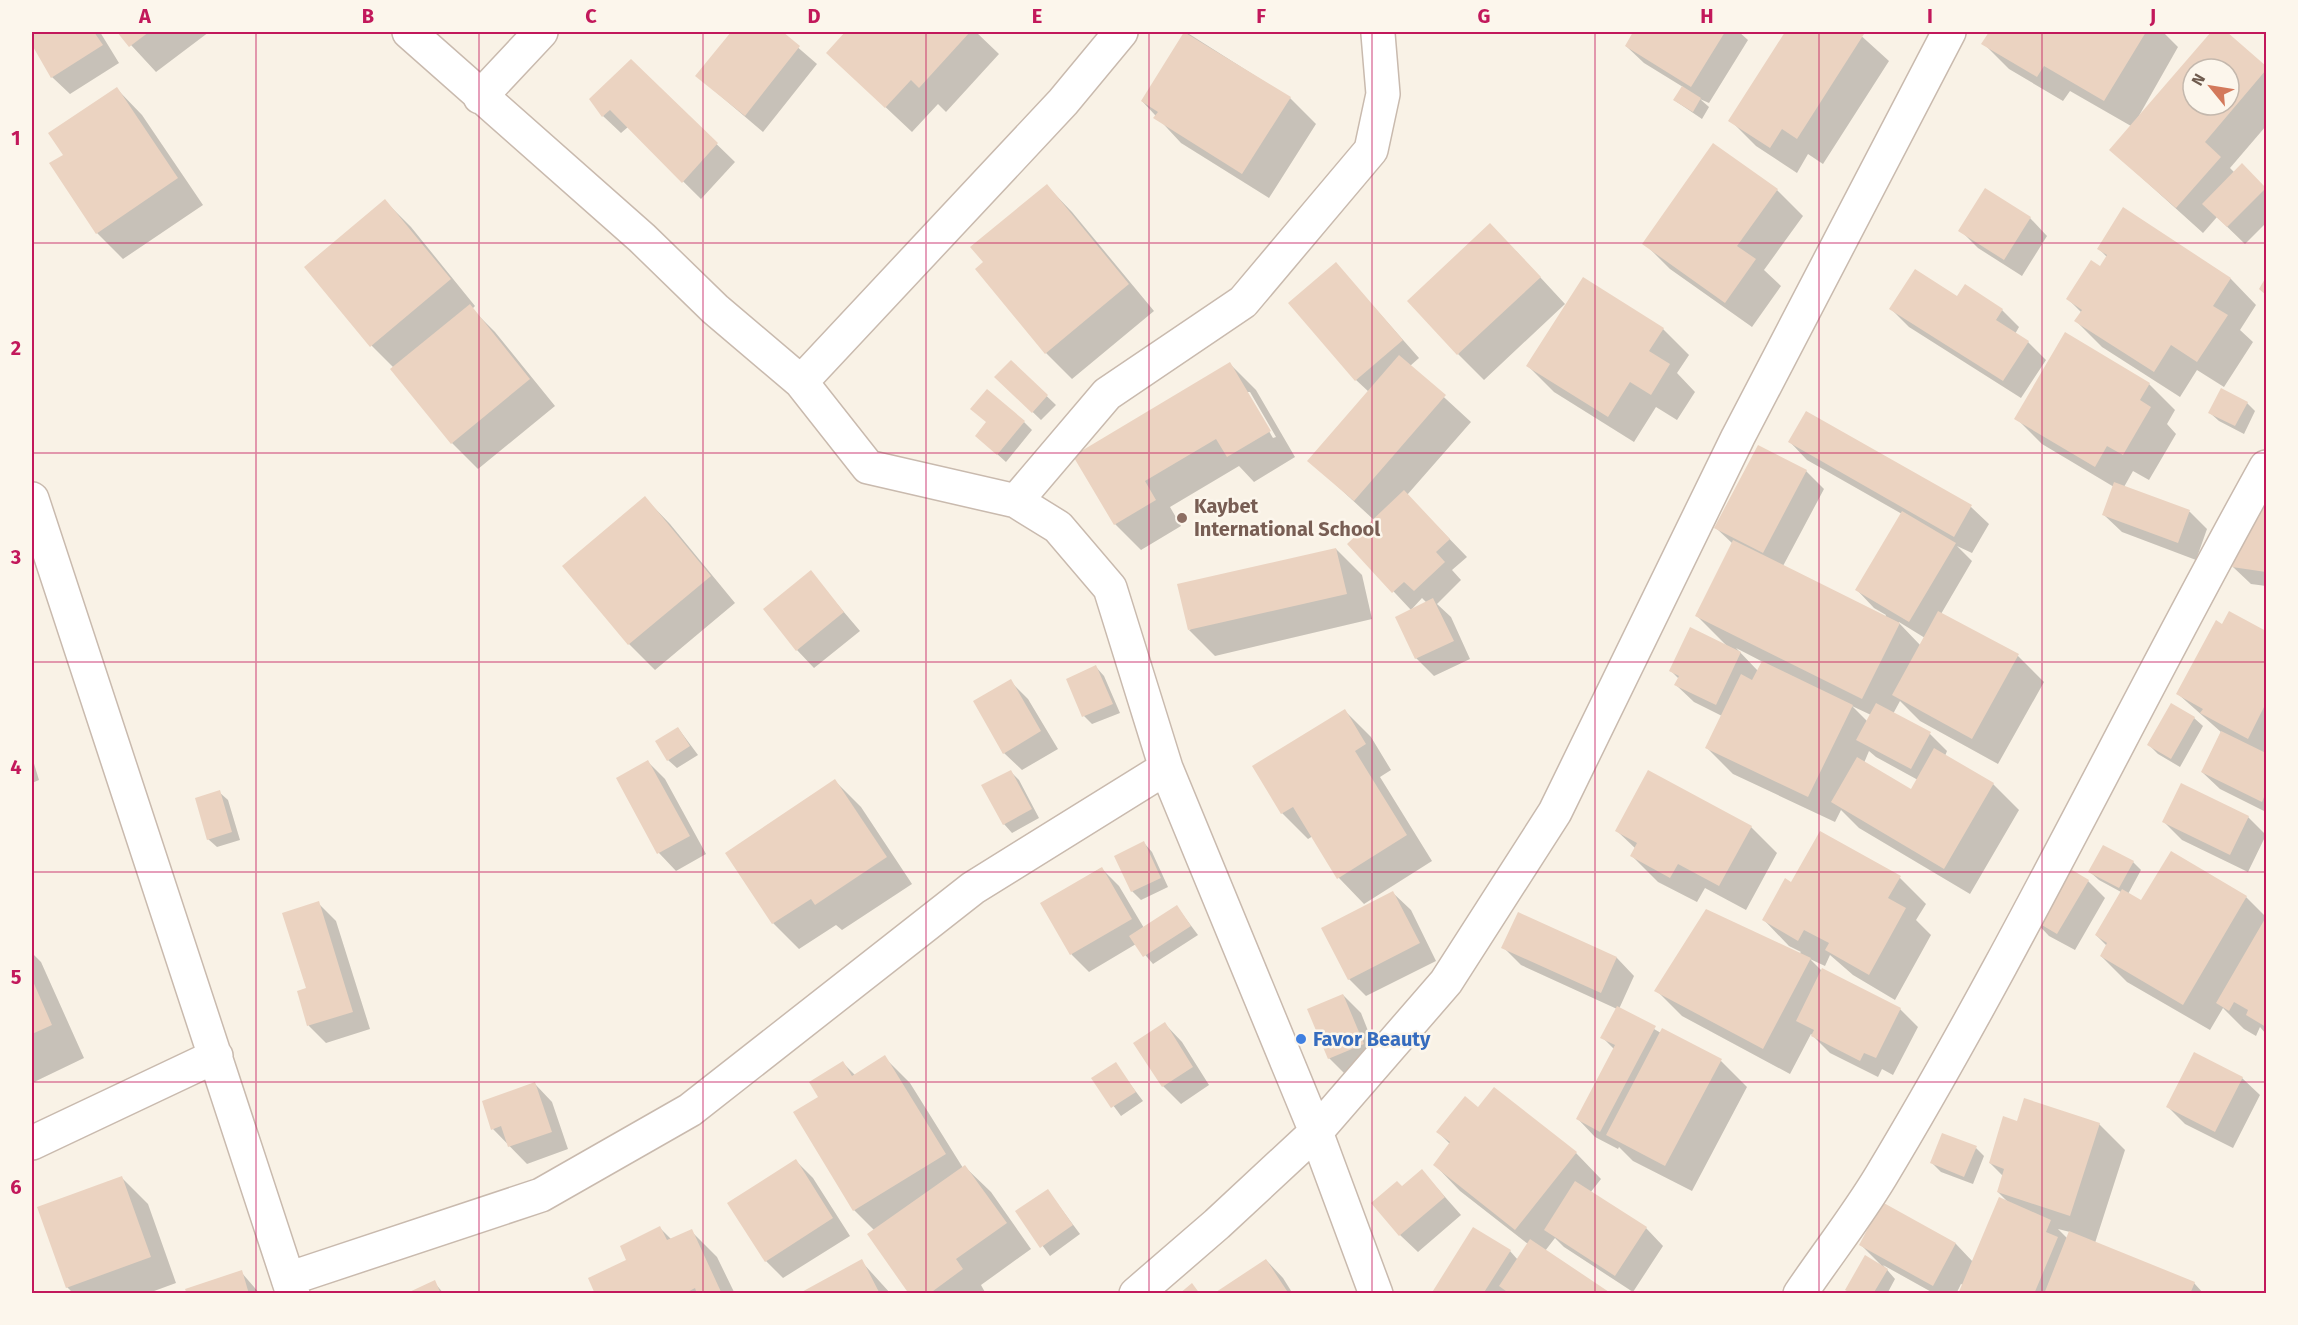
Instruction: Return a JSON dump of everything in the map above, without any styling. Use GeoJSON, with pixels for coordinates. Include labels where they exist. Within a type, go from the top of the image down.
{"type":"FeatureCollection","features":[{"type":"Feature","properties":{"kind":"street"},"geometry":{"type":"LineString","coordinates":[[409,32],[642,238],[715,309],[801,382],[868,467],[1016,501],[1058,526],[1110,588],[1166,768],[1316,1132],[1376,1293]]}},
{"type":"Feature","properties":{"kind":"street"},"geometry":{"type":"LineString","coordinates":[[480,97],[541,32]]}},
{"type":"Feature","properties":{"kind":"street"},"geometry":{"type":"LineString","coordinates":[[801,382],[1064,102],[1121,32]]}},
{"type":"Feature","properties":{"kind":"street"},"geometry":{"type":"LineString","coordinates":[[1136,1293],[1217,1224],[1316,1132],[1446,982],[1555,812],[1738,437],[1949,32]]}},
{"type":"Feature","properties":{"kind":"street"},"geometry":{"type":"LineString","coordinates":[[1016,501],[1107,394],[1243,302],[1371,150],[1383,94],[1378,33]]}},
{"type":"Feature","properties":{"kind":"street"},"geometry":{"type":"LineString","coordinates":[[1800,1293],[1880,1177],[1991,982],[2266,467]]}},
{"type":"Feature","properties":{"kind":"street"},"geometry":{"type":"LineString","coordinates":[[32,499],[290,1286],[541,1195],[690,1110],[973,888],[1166,768]]}},
{"type":"Feature","properties":{"kind":"street"},"geometry":{"type":"LineString","coordinates":[[32,1143],[216,1056]]}},
{"type":"Feature","properties":{"kind":"building"},"geometry":{"type":"Polygon","coordinates":[[[32,32],[94,32],[103,45],[51,78],[32,45],[32,32]]]}},
{"type":"Feature","properties":{"kind":"building"},"geometry":{"type":"Polygon","coordinates":[[[117,32],[149,32],[129,47],[117,32]]]}},
{"type":"Feature","properties":{"kind":"building"},"geometry":{"type":"Polygon","coordinates":[[[731,32],[783,32],[800,46],[745,116],[695,76],[731,32]]]}},
{"type":"Feature","properties":{"kind":"building"},"geometry":{"type":"Polygon","coordinates":[[[845,32],[970,32],[919,88],[911,80],[885,108],[826,53],[845,32]]]}},
{"type":"Feature","properties":{"kind":"building"},"geometry":{"type":"Polygon","coordinates":[[[1184,32],[1291,97],[1242,174],[1153,118],[1158,112],[1141,101],[1184,32]]]}},
{"type":"Feature","properties":{"kind":"building"},"geometry":{"type":"Polygon","coordinates":[[[1633,32],[1725,32],[1691,87],[1625,46],[1633,32]]]}},
{"type":"Feature","properties":{"kind":"building"},"geometry":{"type":"Polygon","coordinates":[[[1785,32],[1860,32],[1864,34],[1797,139],[1782,129],[1770,148],[1728,121],[1785,32]]]}},
{"type":"Feature","properties":{"kind":"building"},"geometry":{"type":"Polygon","coordinates":[[[1989,32],[2146,32],[2104,101],[2044,66],[2037,77],[1981,44],[1989,32]]]}},
{"type":"Feature","properties":{"kind":"building"},"geometry":{"type":"Polygon","coordinates":[[[2211,32],[2227,32],[2266,66],[2266,70],[2241,100],[2241,57],[2189,57],[2211,32]]]}},
{"type":"Feature","properties":{"kind":"building"},"geometry":{"type":"Polygon","coordinates":[[[631,59],[718,143],[682,183],[610,110],[602,117],[589,99],[631,59]]]}},
{"type":"Feature","properties":{"kind":"building"},"geometry":{"type":"Polygon","coordinates":[[[2181,67],[2181,117],[2226,117],[2205,142],[2221,157],[2176,208],[2109,150],[2181,67]]]}},
{"type":"Feature","properties":{"kind":"building"},"geometry":{"type":"Polygon","coordinates":[[[1682,86],[1701,98],[1693,112],[1673,100],[1682,86]]]}},
{"type":"Feature","properties":{"kind":"building"},"geometry":{"type":"Polygon","coordinates":[[[117,87],[178,178],[96,234],[49,163],[63,155],[48,133],[117,87]]]}},
{"type":"Feature","properties":{"kind":"building"},"geometry":{"type":"Polygon","coordinates":[[[1713,143],[1778,189],[1737,246],[1756,259],[1725,303],[1642,244],[1713,143]]]}},
{"type":"Feature","properties":{"kind":"building"},"geometry":{"type":"Polygon","coordinates":[[[2242,163],[2266,188],[2227,227],[2202,204],[2242,163]]]}},
{"type":"Feature","properties":{"kind":"building"},"geometry":{"type":"Polygon","coordinates":[[[1047,184],[1129,284],[1045,354],[975,269],[983,262],[970,247],[1047,184]]]}},
{"type":"Feature","properties":{"kind":"building"},"geometry":{"type":"Polygon","coordinates":[[[1985,188],[2031,217],[2004,260],[1958,231],[1985,188]]]}},
{"type":"Feature","properties":{"kind":"building"},"geometry":{"type":"Polygon","coordinates":[[[385,199],[451,279],[370,347],[304,267],[385,199]]]}},
{"type":"Feature","properties":{"kind":"building"},"geometry":{"type":"Polygon","coordinates":[[[2123,207],[2231,278],[2213,306],[2228,315],[2197,362],[2171,345],[2154,372],[2074,321],[2082,310],[2066,299],[2091,260],[2100,266],[2107,255],[2097,249],[2123,207]]]}},
{"type":"Feature","properties":{"kind":"building"},"geometry":{"type":"Polygon","coordinates":[[[1490,223],[1541,277],[1457,355],[1407,301],[1490,223]]]}},
{"type":"Feature","properties":{"kind":"building"},"geometry":{"type":"Polygon","coordinates":[[[1336,262],[1403,340],[1355,381],[1288,303],[1336,262]]]}},
{"type":"Feature","properties":{"kind":"building"},"geometry":{"type":"Polygon","coordinates":[[[1915,269],[1957,296],[1965,284],[2003,309],[1996,320],[2029,341],[2003,381],[1889,309],[1915,269]]]}},
{"type":"Feature","properties":{"kind":"building"},"geometry":{"type":"Polygon","coordinates":[[[1583,277],[1664,328],[1649,351],[1670,364],[1651,395],[1630,382],[1608,417],[1526,366],[1583,277]]]}},
{"type":"Feature","properties":{"kind":"building"},"geometry":{"type":"Polygon","coordinates":[[[2266,277],[2266,295],[2259,289],[2266,277]]]}},
{"type":"Feature","properties":{"kind":"building"},"geometry":{"type":"Polygon","coordinates":[[[470,304],[530,379],[451,444],[390,369],[470,304]]]}},
{"type":"Feature","properties":{"kind":"building"},"geometry":{"type":"Polygon","coordinates":[[[2065,332],[2150,383],[2140,400],[2151,407],[2123,455],[2107,446],[2095,467],[2014,419],[2065,332]]]}},
{"type":"Feature","properties":{"kind":"building"},"geometry":{"type":"Polygon","coordinates":[[[1399,355],[1446,395],[1354,501],[1307,461],[1399,355]]]}},
{"type":"Feature","properties":{"kind":"building"},"geometry":{"type":"Polygon","coordinates":[[[1011,360],[1048,395],[1032,413],[994,377],[1011,360]]]}},
{"type":"Feature","properties":{"kind":"building"},"geometry":{"type":"Polygon","coordinates":[[[1230,362],[1271,431],[1227,457],[1216,439],[1145,481],[1156,500],[1114,525],[1073,456],[1230,362]]]}},
{"type":"Feature","properties":{"kind":"building"},"geometry":{"type":"Polygon","coordinates":[[[2221,388],[2248,402],[2235,426],[2208,413],[2221,388]]]}},
{"type":"Feature","properties":{"kind":"building"},"geometry":{"type":"Polygon","coordinates":[[[987,389],[1025,421],[997,455],[975,436],[986,422],[970,409],[987,389]]]}},
{"type":"Feature","properties":{"kind":"building"},"geometry":{"type":"Polygon","coordinates":[[[1806,411],[1972,505],[1954,537],[1788,442],[1806,411]]]}},
{"type":"Feature","properties":{"kind":"building"},"geometry":{"type":"Polygon","coordinates":[[[1758,445],[1807,470],[1763,553],[1714,528],[1758,445]]]}},
{"type":"Feature","properties":{"kind":"building"},"geometry":{"type":"Polygon","coordinates":[[[2114,482],[2190,510],[2178,543],[2102,515],[2114,482]]]}},
{"type":"Feature","properties":{"kind":"building"},"geometry":{"type":"Polygon","coordinates":[[[1404,490],[1450,539],[1436,552],[1445,562],[1414,591],[1404,582],[1392,593],[1347,544],[1404,490]]]}},
{"type":"Feature","properties":{"kind":"building"},"geometry":{"type":"Polygon","coordinates":[[[2263,491],[2266,492],[2266,572],[2232,567],[2263,491]]]}},
{"type":"Feature","properties":{"kind":"building"},"geometry":{"type":"Polygon","coordinates":[[[645,496],[711,576],[628,645],[562,566],[645,496]]]}},
{"type":"Feature","properties":{"kind":"building"},"geometry":{"type":"Polygon","coordinates":[[[1902,511],[1956,543],[1909,622],[1855,590],[1902,511]]]}},
{"type":"Feature","properties":{"kind":"building"},"geometry":{"type":"Polygon","coordinates":[[[1733,540],[1900,623],[1862,699],[1695,616],[1733,540]]]}},
{"type":"Feature","properties":{"kind":"building"},"geometry":{"type":"Polygon","coordinates":[[[1336,548],[1347,594],[1188,630],[1177,584],[1336,548]]]}},
{"type":"Feature","properties":{"kind":"building"},"geometry":{"type":"Polygon","coordinates":[[[811,570],[844,612],[796,651],[763,609],[811,570]]]}},
{"type":"Feature","properties":{"kind":"building"},"geometry":{"type":"Polygon","coordinates":[[[1433,598],[1454,641],[1415,659],[1395,617],[1433,598]]]}},
{"type":"Feature","properties":{"kind":"building"},"geometry":{"type":"Polygon","coordinates":[[[1938,611],[2019,654],[1972,739],[1892,695],[1938,611]]]}},
{"type":"Feature","properties":{"kind":"building"},"geometry":{"type":"Polygon","coordinates":[[[2229,611],[2266,631],[2266,709],[2264,707],[2248,739],[2200,713],[2203,709],[2176,694],[2216,620],[2222,624],[2229,611]]]}},
{"type":"Feature","properties":{"kind":"building"},"geometry":{"type":"Polygon","coordinates":[[[1690,627],[1741,652],[1716,705],[1674,685],[1679,676],[1669,671],[1690,627]]]}},
{"type":"Feature","properties":{"kind":"building"},"geometry":{"type":"Polygon","coordinates":[[[1762,661],[1853,705],[1808,797],[1705,748],[1741,674],[1752,680],[1762,661]]]}},
{"type":"Feature","properties":{"kind":"building"},"geometry":{"type":"Polygon","coordinates":[[[1096,665],[1113,704],[1082,717],[1066,679],[1096,665]]]}},
{"type":"Feature","properties":{"kind":"building"},"geometry":{"type":"Polygon","coordinates":[[[1011,679],[1041,731],[1003,754],[973,701],[1011,679]]]}},
{"type":"Feature","properties":{"kind":"building"},"geometry":{"type":"Polygon","coordinates":[[[1876,703],[1931,732],[1911,769],[1856,740],[1876,703]]]}},
{"type":"Feature","properties":{"kind":"building"},"geometry":{"type":"Polygon","coordinates":[[[2171,703],[2195,717],[2171,759],[2147,745],[2171,703]]]}},
{"type":"Feature","properties":{"kind":"building"},"geometry":{"type":"Polygon","coordinates":[[[1345,709],[1366,744],[1355,751],[1407,835],[1337,879],[1293,807],[1281,814],[1252,766],[1345,709]]]}},
{"type":"Feature","properties":{"kind":"building"},"geometry":{"type":"Polygon","coordinates":[[[678,727],[690,746],[667,761],[655,741],[678,727]]]}},
{"type":"Feature","properties":{"kind":"building"},"geometry":{"type":"Polygon","coordinates":[[[2221,731],[2266,753],[2266,792],[2262,802],[2201,772],[2221,731]]]}},
{"type":"Feature","properties":{"kind":"building"},"geometry":{"type":"Polygon","coordinates":[[[1934,748],[1994,783],[1944,869],[1831,802],[1857,757],[1911,789],[1934,748]]]}},
{"type":"Feature","properties":{"kind":"building"},"geometry":{"type":"Polygon","coordinates":[[[648,760],[690,836],[657,854],[616,778],[648,760]]]}},
{"type":"Feature","properties":{"kind":"building"},"geometry":{"type":"Polygon","coordinates":[[[1011,770],[1032,809],[1003,825],[981,785],[1011,770]]]}},
{"type":"Feature","properties":{"kind":"building"},"geometry":{"type":"Polygon","coordinates":[[[1648,770],[1752,826],[1719,886],[1678,864],[1670,878],[1630,856],[1637,843],[1615,831],[1648,770]]]}},
{"type":"Feature","properties":{"kind":"building"},"geometry":{"type":"Polygon","coordinates":[[[835,779],[887,857],[815,905],[811,899],[772,924],[725,853],[835,779]]]}},
{"type":"Feature","properties":{"kind":"building"},"geometry":{"type":"Polygon","coordinates":[[[2181,783],[2249,816],[2230,855],[2162,822],[2181,783]]]}},
{"type":"Feature","properties":{"kind":"building"},"geometry":{"type":"Polygon","coordinates":[[[220,790],[232,832],[207,840],[195,798],[220,790]]]}},
{"type":"Feature","properties":{"kind":"building"},"geometry":{"type":"Polygon","coordinates":[[[1820,831],[1901,876],[1888,898],[1906,908],[1869,975],[1825,950],[1829,943],[1804,930],[1798,941],[1762,920],[1785,878],[1791,882],[1820,831]]]}},
{"type":"Feature","properties":{"kind":"building"},"geometry":{"type":"Polygon","coordinates":[[[1144,841],[1161,878],[1131,892],[1114,856],[1144,841]]]}},
{"type":"Feature","properties":{"kind":"building"},"geometry":{"type":"Polygon","coordinates":[[[2103,845],[2134,861],[2119,888],[2088,872],[2103,845]]]}},
{"type":"Feature","properties":{"kind":"building"},"geometry":{"type":"Polygon","coordinates":[[[2171,851],[2247,896],[2183,1005],[2100,956],[2107,943],[2095,935],[2122,889],[2141,900],[2171,851]]]}},
{"type":"Feature","properties":{"kind":"building"},"geometry":{"type":"Polygon","coordinates":[[[2062,864],[2089,880],[2057,934],[2030,918],[2062,864]]]}},
{"type":"Feature","properties":{"kind":"building"},"geometry":{"type":"Polygon","coordinates":[[[1102,867],[1132,919],[1070,955],[1040,903],[1102,867]]]}},
{"type":"Feature","properties":{"kind":"building"},"geometry":{"type":"Polygon","coordinates":[[[1393,891],[1420,943],[1348,980],[1321,928],[1393,891]]]}},
{"type":"Feature","properties":{"kind":"building"},"geometry":{"type":"Polygon","coordinates":[[[319,901],[353,1012],[307,1026],[297,991],[306,988],[282,913],[319,901]]]}},
{"type":"Feature","properties":{"kind":"building"},"geometry":{"type":"Polygon","coordinates":[[[1177,905],[1191,926],[1143,957],[1129,936],[1177,905]]]}},
{"type":"Feature","properties":{"kind":"building"},"geometry":{"type":"Polygon","coordinates":[[[1706,909],[1811,958],[1763,1049],[1654,991],[1706,909]]]}},
{"type":"Feature","properties":{"kind":"building"},"geometry":{"type":"Polygon","coordinates":[[[1518,912],[1617,957],[1601,993],[1501,948],[1518,912]]]}},
{"type":"Feature","properties":{"kind":"building"},"geometry":{"type":"Polygon","coordinates":[[[2266,917],[2266,1027],[2246,1015],[2248,1010],[2234,1002],[2229,1011],[2216,1003],[2266,917]]]}},
{"type":"Feature","properties":{"kind":"building"},"geometry":{"type":"Polygon","coordinates":[[[1822,968],[1901,1008],[1876,1058],[1864,1053],[1860,1061],[1811,1036],[1814,1030],[1796,1021],[1822,968]]]}},
{"type":"Feature","properties":{"kind":"building"},"geometry":{"type":"Polygon","coordinates":[[[32,979],[52,1025],[32,1034],[32,979]]]}},
{"type":"Feature","properties":{"kind":"building"},"geometry":{"type":"Polygon","coordinates":[[[1343,994],[1364,1044],[1328,1059],[1307,1009],[1343,994]]]}},
{"type":"Feature","properties":{"kind":"building"},"geometry":{"type":"Polygon","coordinates":[[[1617,1006],[1656,1026],[1600,1132],[1576,1119],[1615,1045],[1600,1038],[1617,1006]]]}},
{"type":"Feature","properties":{"kind":"building"},"geometry":{"type":"Polygon","coordinates":[[[1165,1022],[1193,1067],[1162,1087],[1133,1043],[1165,1022]]]}},
{"type":"Feature","properties":{"kind":"building"},"geometry":{"type":"Polygon","coordinates":[[[1662,1028],[1722,1059],[1665,1166],[1606,1135],[1662,1028]]]}},
{"type":"Feature","properties":{"kind":"building"},"geometry":{"type":"Polygon","coordinates":[[[2194,1052],[2243,1077],[2215,1132],[2166,1107],[2194,1052]]]}},
{"type":"Feature","properties":{"kind":"building"},"geometry":{"type":"Polygon","coordinates":[[[885,1055],[946,1154],[853,1211],[793,1112],[818,1097],[809,1082],[843,1061],[852,1076],[885,1055]]]}},
{"type":"Feature","properties":{"kind":"building"},"geometry":{"type":"Polygon","coordinates":[[[1116,1062],[1136,1092],[1111,1108],[1091,1078],[1116,1062]]]}},
{"type":"Feature","properties":{"kind":"building"},"geometry":{"type":"Polygon","coordinates":[[[535,1082],[552,1132],[508,1147],[501,1126],[491,1130],[482,1101],[535,1082]]]}},
{"type":"Feature","properties":{"kind":"building"},"geometry":{"type":"Polygon","coordinates":[[[1494,1087],[1577,1152],[1515,1230],[1433,1165],[1450,1142],[1436,1132],[1465,1096],[1478,1107],[1494,1087]]]}},
{"type":"Feature","properties":{"kind":"building"},"geometry":{"type":"Polygon","coordinates":[[[2024,1098],[2100,1123],[2070,1216],[1997,1192],[2004,1169],[1989,1163],[2003,1116],[2017,1121],[2024,1098]]]}},
{"type":"Feature","properties":{"kind":"building"},"geometry":{"type":"Polygon","coordinates":[[[1942,1133],[1977,1146],[1964,1177],[1930,1163],[1942,1133]]]}},
{"type":"Feature","properties":{"kind":"building"},"geometry":{"type":"Polygon","coordinates":[[[796,1159],[833,1218],[765,1262],[727,1203],[796,1159]]]}},
{"type":"Feature","properties":{"kind":"building"},"geometry":{"type":"Polygon","coordinates":[[[965,1165],[1007,1223],[956,1259],[963,1269],[929,1294],[909,1294],[867,1234],[965,1165]]]}},
{"type":"Feature","properties":{"kind":"building"},"geometry":{"type":"Polygon","coordinates":[[[1422,1169],[1445,1197],[1399,1236],[1371,1203],[1397,1181],[1402,1186],[1422,1169]]]}},
{"type":"Feature","properties":{"kind":"building"},"geometry":{"type":"Polygon","coordinates":[[[122,1176],[151,1257],[66,1288],[37,1207],[122,1176]]]}},
{"type":"Feature","properties":{"kind":"building"},"geometry":{"type":"Polygon","coordinates":[[[1575,1181],[1647,1227],[1615,1276],[1544,1230],[1575,1181]]]}},
{"type":"Feature","properties":{"kind":"building"},"geometry":{"type":"Polygon","coordinates":[[[1048,1189],[1073,1225],[1040,1248],[1015,1211],[1048,1189]]]}},
{"type":"Feature","properties":{"kind":"building"},"geometry":{"type":"Polygon","coordinates":[[[1999,1197],[2051,1220],[2046,1232],[2058,1237],[2034,1294],[1958,1294],[1999,1197]]]}},
{"type":"Feature","properties":{"kind":"building"},"geometry":{"type":"Polygon","coordinates":[[[1882,1202],[1956,1243],[1933,1286],[1859,1245],[1882,1202]]]}},
{"type":"Feature","properties":{"kind":"building"},"geometry":{"type":"Polygon","coordinates":[[[660,1226],[667,1240],[692,1229],[722,1294],[697,1294],[695,1288],[684,1294],[595,1294],[588,1278],[626,1260],[620,1246],[660,1226]]]}},
{"type":"Feature","properties":{"kind":"building"},"geometry":{"type":"Polygon","coordinates":[[[1473,1227],[1511,1250],[1483,1294],[1431,1294],[1473,1227]]]}},
{"type":"Feature","properties":{"kind":"building"},"geometry":{"type":"Polygon","coordinates":[[[2069,1231],[2195,1282],[2190,1294],[2044,1294],[2069,1231]]]}},
{"type":"Feature","properties":{"kind":"building"},"geometry":{"type":"Polygon","coordinates":[[[1530,1239],[1612,1294],[1510,1294],[1499,1286],[1530,1239]]]}},
{"type":"Feature","properties":{"kind":"building"},"geometry":{"type":"Polygon","coordinates":[[[1865,1255],[1888,1269],[1873,1294],[1852,1294],[1845,1290],[1865,1255]]]}},
{"type":"Feature","properties":{"kind":"building"},"geometry":{"type":"Polygon","coordinates":[[[862,1259],[880,1294],[798,1294],[862,1259]]]}},
{"type":"Feature","properties":{"kind":"building"},"geometry":{"type":"Polygon","coordinates":[[[1266,1259],[1289,1294],[1213,1294],[1266,1259]]]}},
{"type":"Feature","properties":{"kind":"building"},"geometry":{"type":"Polygon","coordinates":[[[242,1270],[249,1294],[187,1294],[185,1289],[242,1270]]]}},
{"type":"Feature","properties":{"kind":"building"},"geometry":{"type":"Polygon","coordinates":[[[435,1280],[441,1294],[405,1294],[435,1280]]]}},
{"type":"Feature","properties":{"kind":"building"},"geometry":{"type":"Polygon","coordinates":[[[1192,1283],[1200,1294],[1179,1294],[1192,1283]]]}},
{"type":"Feature","properties":{"kind":"place","name":"Kaybet International School"},"geometry":{"type":"Point","coordinates":[1182,518]}},
{"type":"Feature","properties":{"kind":"place","name":"Favor Beauty"},"geometry":{"type":"Point","coordinates":[1301,1039]}}]}
